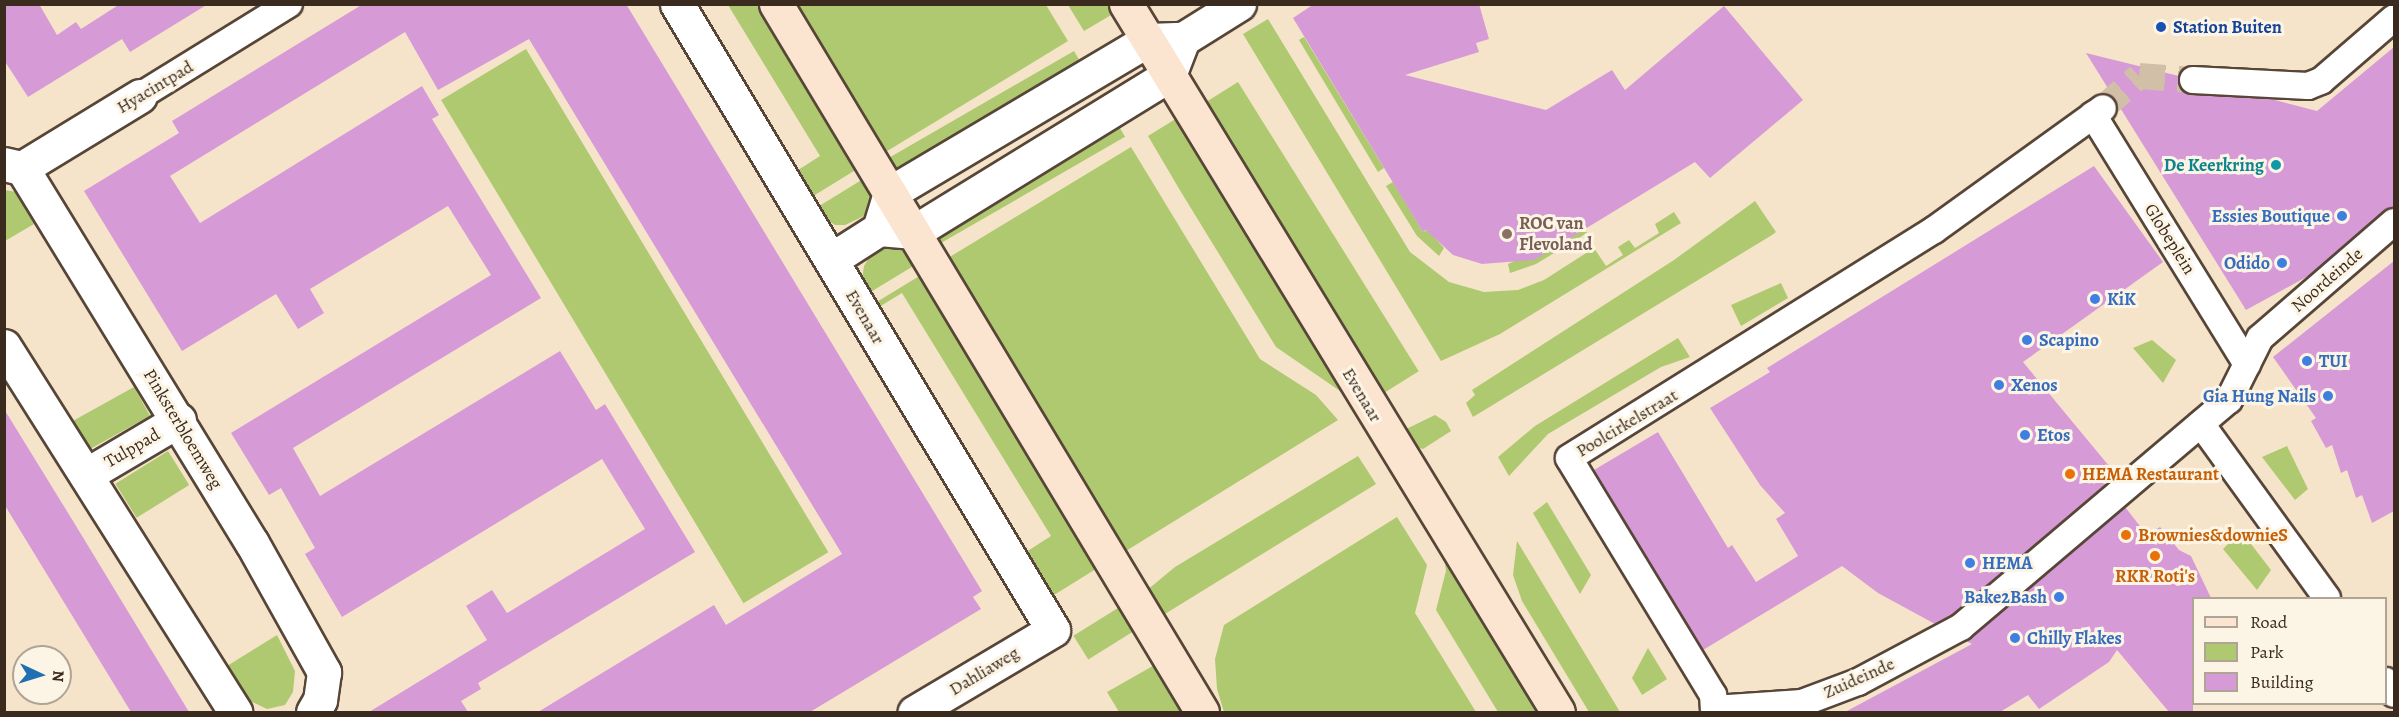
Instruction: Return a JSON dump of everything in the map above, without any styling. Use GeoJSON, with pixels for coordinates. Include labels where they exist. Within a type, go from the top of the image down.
{"type":"FeatureCollection","features":[{"type":"Feature","properties":{"kind":"main road"},"geometry":{"type":"LineString","coordinates":[[776,4],[1202,712]]}},
{"type":"Feature","properties":{"kind":"main road","name":"Evenaar"},"geometry":{"type":"LineString","coordinates":[[1126,4],[1558,712]]}},
{"type":"Feature","properties":{"kind":"street","name":"Hyacintpad"},"geometry":{"type":"LineString","coordinates":[[13,166],[140,96],[289,4]]}},
{"type":"Feature","properties":{"kind":"street","name":"Evenaar"},"geometry":{"type":"LineString","coordinates":[[677,4],[1053,630]]}},
{"type":"Feature","properties":{"kind":"street"},"geometry":{"type":"LineString","coordinates":[[879,229],[890,194],[1148,40],[1183,39],[1239,4]]}},
{"type":"Feature","properties":{"kind":"street"},"geometry":{"type":"LineString","coordinates":[[2193,80],[2307,86],[2321,81],[2394,18]]}},
{"type":"Feature","properties":{"kind":"street"},"geometry":{"type":"LineString","coordinates":[[832,259],[879,229],[914,232],[1169,75],[1183,39]]}},
{"type":"Feature","properties":{"kind":"street","name":"Globeplein"},"geometry":{"type":"LineString","coordinates":[[1934,230],[2098,112],[2247,364]]}},
{"type":"Feature","properties":{"kind":"street","name":"Pinksterbloemweg"},"geometry":{"type":"LineString","coordinates":[[13,166],[178,420],[324,672],[320,700],[313,712]]}},
{"type":"Feature","properties":{"kind":"street","name":"Noordeinde"},"geometry":{"type":"LineString","coordinates":[[2247,364],[2260,338],[2394,222]]}},
{"type":"Feature","properties":{"kind":"street","name":"Poolcirkelstraat"},"geometry":{"type":"LineString","coordinates":[[1714,711],[1713,695],[1569,458],[1934,230]]}},
{"type":"Feature","properties":{"kind":"street"},"geometry":{"type":"LineString","coordinates":[[4,346],[235,712]]}},
{"type":"Feature","properties":{"kind":"street"},"geometry":{"type":"LineString","coordinates":[[2247,364],[2229,400],[2201,424],[2326,597]]}},
{"type":"Feature","properties":{"kind":"street","name":"Tulppad"},"geometry":{"type":"LineString","coordinates":[[86,475],[178,420]]}},
{"type":"Feature","properties":{"kind":"street","name":"Zuideinde"},"geometry":{"type":"LineString","coordinates":[[1714,711],[1802,703],[1858,682],[1965,634],[2130,483],[2201,424]]}},
{"type":"Feature","properties":{"kind":"street","name":"Dahliaweg"},"geometry":{"type":"LineString","coordinates":[[915,712],[1053,630]]}},
{"type":"Feature","properties":{"kind":"green space"},"geometry":{"type":"Polygon","coordinates":[[[728,5],[764,5],[862,166],[810,198],[795,172],[820,156],[728,5]]]}},
{"type":"Feature","properties":{"kind":"green space"},"geometry":{"type":"Polygon","coordinates":[[[788,5],[1046,5],[1068,41],[879,156],[788,5]]]}},
{"type":"Feature","properties":{"kind":"green space"},"geometry":{"type":"Polygon","coordinates":[[[1068,5],[1114,5],[1118,11],[1084,31],[1068,5]]]}},
{"type":"Feature","properties":{"kind":"green space"},"geometry":{"type":"Polygon","coordinates":[[[1268,19],[1410,252],[1449,282],[1484,292],[1518,290],[1544,280],[1594,248],[1606,266],[1623,255],[1618,247],[1629,240],[1635,248],[1659,233],[1655,224],[1674,212],[1681,223],[1500,334],[1441,361],[1243,34],[1268,19]]]}},
{"type":"Feature","properties":{"kind":"green space"},"geometry":{"type":"Polygon","coordinates":[[[1304,37],[1384,168],[1378,172],[1299,40],[1304,37]]]}},
{"type":"Feature","properties":{"kind":"green space"},"geometry":{"type":"Polygon","coordinates":[[[526,49],[828,552],[743,603],[441,100],[526,49]]]}},
{"type":"Feature","properties":{"kind":"green space"},"geometry":{"type":"Polygon","coordinates":[[[1074,51],[1082,65],[891,175],[883,162],[1074,51]]]}},
{"type":"Feature","properties":{"kind":"green space"},"geometry":{"type":"Polygon","coordinates":[[[1238,82],[1419,371],[1384,393],[1203,104],[1238,82]]]}},
{"type":"Feature","properties":{"kind":"green space"},"geometry":{"type":"Polygon","coordinates":[[[1182,115],[1355,409],[1340,391],[1276,347],[1148,136],[1182,115]]]}},
{"type":"Feature","properties":{"kind":"green space"},"geometry":{"type":"Polygon","coordinates":[[[1117,123],[1125,137],[940,244],[932,230],[1117,123]]]}},
{"type":"Feature","properties":{"kind":"green space"},"geometry":{"type":"Polygon","coordinates":[[[1131,147],[1260,359],[1316,395],[1338,420],[1121,554],[943,261],[1131,147]]]}},
{"type":"Feature","properties":{"kind":"green space"},"geometry":{"type":"Polygon","coordinates":[[[868,176],[874,191],[864,216],[845,225],[835,225],[821,216],[816,208],[868,176]]]}},
{"type":"Feature","properties":{"kind":"green space"},"geometry":{"type":"Polygon","coordinates":[[[1393,182],[1423,232],[1428,230],[1444,248],[1439,256],[1417,236],[1386,186],[1393,182]]]}},
{"type":"Feature","properties":{"kind":"green space"},"geometry":{"type":"Polygon","coordinates":[[[4,190],[17,192],[34,224],[5,241],[4,190]]]}},
{"type":"Feature","properties":{"kind":"green space"},"geometry":{"type":"Polygon","coordinates":[[[1755,201],[1776,232],[1473,417],[1466,403],[1475,395],[1472,390],[1674,260],[1755,201]]]}},
{"type":"Feature","properties":{"kind":"green space"},"geometry":{"type":"Polygon","coordinates":[[[1584,229],[1587,233],[1536,264],[1510,273],[1508,264],[1584,229]]]}},
{"type":"Feature","properties":{"kind":"green space"},"geometry":{"type":"Polygon","coordinates":[[[888,247],[903,247],[920,262],[869,293],[862,280],[864,266],[869,258],[888,247]]]}},
{"type":"Feature","properties":{"kind":"green space"},"geometry":{"type":"Polygon","coordinates":[[[926,272],[1104,564],[1054,595],[1026,552],[1051,536],[902,293],[879,307],[875,303],[926,272]]]}},
{"type":"Feature","properties":{"kind":"green space"},"geometry":{"type":"Polygon","coordinates":[[[1781,283],[1788,298],[1741,326],[1731,305],[1781,283]]]}},
{"type":"Feature","properties":{"kind":"green space"},"geometry":{"type":"Polygon","coordinates":[[[1678,338],[1690,357],[1661,367],[1548,434],[1509,476],[1498,457],[1535,426],[1678,338]]]}},
{"type":"Feature","properties":{"kind":"green space"},"geometry":{"type":"Polygon","coordinates":[[[2152,340],[2176,360],[2163,383],[2133,348],[2152,340]]]}},
{"type":"Feature","properties":{"kind":"green space"},"geometry":{"type":"Polygon","coordinates":[[[134,387],[150,416],[88,450],[72,421],[134,387]]]}},
{"type":"Feature","properties":{"kind":"green space"},"geometry":{"type":"Polygon","coordinates":[[[1435,415],[1446,422],[1451,431],[1423,449],[1413,446],[1400,432],[1435,415]]]}},
{"type":"Feature","properties":{"kind":"green space"},"geometry":{"type":"Polygon","coordinates":[[[2287,446],[2308,489],[2295,500],[2262,457],[2287,446]]]}},
{"type":"Feature","properties":{"kind":"green space"},"geometry":{"type":"Polygon","coordinates":[[[168,451],[189,485],[137,518],[115,484],[168,451]]]}},
{"type":"Feature","properties":{"kind":"green space"},"geometry":{"type":"Polygon","coordinates":[[[1358,456],[1376,484],[1160,617],[1146,591],[1175,567],[1358,456]]]}},
{"type":"Feature","properties":{"kind":"green space"},"geometry":{"type":"Polygon","coordinates":[[[1547,502],[1591,575],[1580,594],[1533,513],[1547,502]]]}},
{"type":"Feature","properties":{"kind":"green space"},"geometry":{"type":"Polygon","coordinates":[[[1418,505],[1544,712],[1498,712],[1436,610],[1446,571],[1444,558],[1413,508],[1418,505]]]}},
{"type":"Feature","properties":{"kind":"green space"},"geometry":{"type":"Polygon","coordinates":[[[1397,517],[1427,565],[1415,613],[1476,712],[1224,712],[1217,689],[1215,659],[1224,625],[1397,517]]]}},
{"type":"Feature","properties":{"kind":"green space"},"geometry":{"type":"Polygon","coordinates":[[[2241,531],[2271,570],[2257,590],[2223,549],[2241,531]]]}},
{"type":"Feature","properties":{"kind":"green space"},"geometry":{"type":"Polygon","coordinates":[[[1517,541],[1620,712],[1589,712],[1522,601],[1513,575],[1517,541]]]}},
{"type":"Feature","properties":{"kind":"green space"},"geometry":{"type":"Polygon","coordinates":[[[1126,603],[1141,627],[1088,660],[1073,636],[1126,603]]]}},
{"type":"Feature","properties":{"kind":"green space"},"geometry":{"type":"Polygon","coordinates":[[[277,635],[295,671],[293,692],[285,705],[267,709],[248,700],[227,666],[277,635]]]}},
{"type":"Feature","properties":{"kind":"green space"},"geometry":{"type":"Polygon","coordinates":[[[1648,648],[1667,679],[1642,695],[1632,678],[1648,648]]]}},
{"type":"Feature","properties":{"kind":"green space"},"geometry":{"type":"Polygon","coordinates":[[[1158,663],[1189,712],[1119,712],[1107,692],[1158,663]]]}},
{"type":"Feature","properties":{"kind":"building"},"geometry":{"type":"Polygon","coordinates":[[[4,4],[39,4],[57,35],[76,22],[81,29],[120,4],[208,4],[130,52],[122,39],[28,97],[4,60],[4,4]]]}},
{"type":"Feature","properties":{"kind":"building"},"geometry":{"type":"Polygon","coordinates":[[[363,4],[626,4],[982,591],[973,597],[981,609],[810,712],[538,712],[714,605],[726,625],[842,554],[529,39],[438,90],[405,32],[170,176],[200,223],[422,86],[439,115],[432,119],[541,298],[293,448],[320,496],[560,351],[596,410],[605,404],[695,552],[478,683],[481,689],[461,701],[468,712],[369,712],[487,640],[466,606],[492,590],[507,613],[645,529],[602,459],[342,617],[305,554],[315,548],[281,488],[269,495],[231,433],[491,275],[448,206],[310,289],[324,313],[298,329],[276,294],[182,351],[84,191],[179,133],[172,121],[363,4]]]}},
{"type":"Feature","properties":{"kind":"building"},"geometry":{"type":"Polygon","coordinates":[[[1314,4],[1479,4],[1489,39],[1476,43],[1479,52],[1405,75],[1546,110],[1612,70],[1625,90],[1724,6],[1803,100],[1710,178],[1695,162],[1534,260],[1482,264],[1453,255],[1426,230],[1423,232],[1293,18],[1314,4]]]}},
{"type":"Feature","properties":{"kind":"building","name":"De Keerkring"},"geometry":{"type":"Polygon","coordinates":[[[2394,47],[2394,207],[2384,211],[2310,275],[2246,310],[2086,53],[2179,76],[2180,87],[2192,95],[2271,99],[2317,111],[2394,47]]]}},
{"type":"Feature","properties":{"kind":"building"},"geometry":{"type":"Polygon","coordinates":[[[2094,166],[2163,262],[2023,362],[2114,472],[2103,480],[2106,484],[1953,615],[1935,624],[1878,593],[1842,566],[1703,650],[1594,470],[1658,432],[1728,548],[1732,545],[1756,582],[1798,556],[1776,519],[1785,513],[1760,485],[1710,408],[1770,372],[1767,368],[2094,166]]]}},
{"type":"Feature","properties":{"kind":"building"},"geometry":{"type":"Polygon","coordinates":[[[2394,261],[2394,511],[2372,523],[2362,495],[2356,498],[2347,470],[2341,473],[2332,445],[2326,448],[2311,421],[2316,418],[2273,357],[2394,261]]]}},
{"type":"Feature","properties":{"kind":"building"},"geometry":{"type":"Polygon","coordinates":[[[4,409],[189,712],[131,712],[4,504],[4,409]]]}},
{"type":"Feature","properties":{"kind":"building"},"geometry":{"type":"Polygon","coordinates":[[[2125,507],[2147,535],[2160,527],[2179,550],[2191,556],[2211,597],[2192,597],[2193,712],[2169,712],[2117,650],[2109,662],[2039,709],[2028,695],[2000,712],[1845,712],[1972,644],[1966,641],[2125,507]]]}},
{"type":"Feature","properties":{"kind":"tunnel"},"geometry":{"type":"LineString","coordinates":[[2103,108],[2139,76],[2193,80]]}},
{"type":"Feature","properties":{"kind":"place","name":"Station Buiten"},"geometry":{"type":"Point","coordinates":[2161,27]}},
{"type":"Feature","properties":{"kind":"place","name":"De Keerkring"},"geometry":{"type":"Point","coordinates":[2276,165]}},
{"type":"Feature","properties":{"kind":"place","name":"Essies Boutique"},"geometry":{"type":"Point","coordinates":[2342,216]}},
{"type":"Feature","properties":{"kind":"place","name":"ROC van Flevoland"},"geometry":{"type":"Point","coordinates":[1507,234]}},
{"type":"Feature","properties":{"kind":"place","name":"Odido"},"geometry":{"type":"Point","coordinates":[2282,263]}},
{"type":"Feature","properties":{"kind":"place","name":"KiK"},"geometry":{"type":"Point","coordinates":[2095,299]}},
{"type":"Feature","properties":{"kind":"place","name":"Scapino"},"geometry":{"type":"Point","coordinates":[2027,340]}},
{"type":"Feature","properties":{"kind":"place","name":"TUI"},"geometry":{"type":"Point","coordinates":[2307,361]}},
{"type":"Feature","properties":{"kind":"place","name":"Xenos"},"geometry":{"type":"Point","coordinates":[1999,385]}},
{"type":"Feature","properties":{"kind":"place","name":"Gia Hung Nails"},"geometry":{"type":"Point","coordinates":[2328,396]}},
{"type":"Feature","properties":{"kind":"place","name":"Etos"},"geometry":{"type":"Point","coordinates":[2025,435]}},
{"type":"Feature","properties":{"kind":"place","name":"HEMA Restaurant"},"geometry":{"type":"Point","coordinates":[2070,474]}},
{"type":"Feature","properties":{"kind":"place","name":"Brownies&downieS"},"geometry":{"type":"Point","coordinates":[2126,535]}},
{"type":"Feature","properties":{"kind":"place","name":"RKR Roti's"},"geometry":{"type":"Point","coordinates":[2155,556]}},
{"type":"Feature","properties":{"kind":"place","name":"HEMA"},"geometry":{"type":"Point","coordinates":[1970,563]}},
{"type":"Feature","properties":{"kind":"place","name":"Bake2Bash"},"geometry":{"type":"Point","coordinates":[2059,597]}},
{"type":"Feature","properties":{"kind":"place","name":"Chilly Flakes"},"geometry":{"type":"Point","coordinates":[2015,638]}}]}
